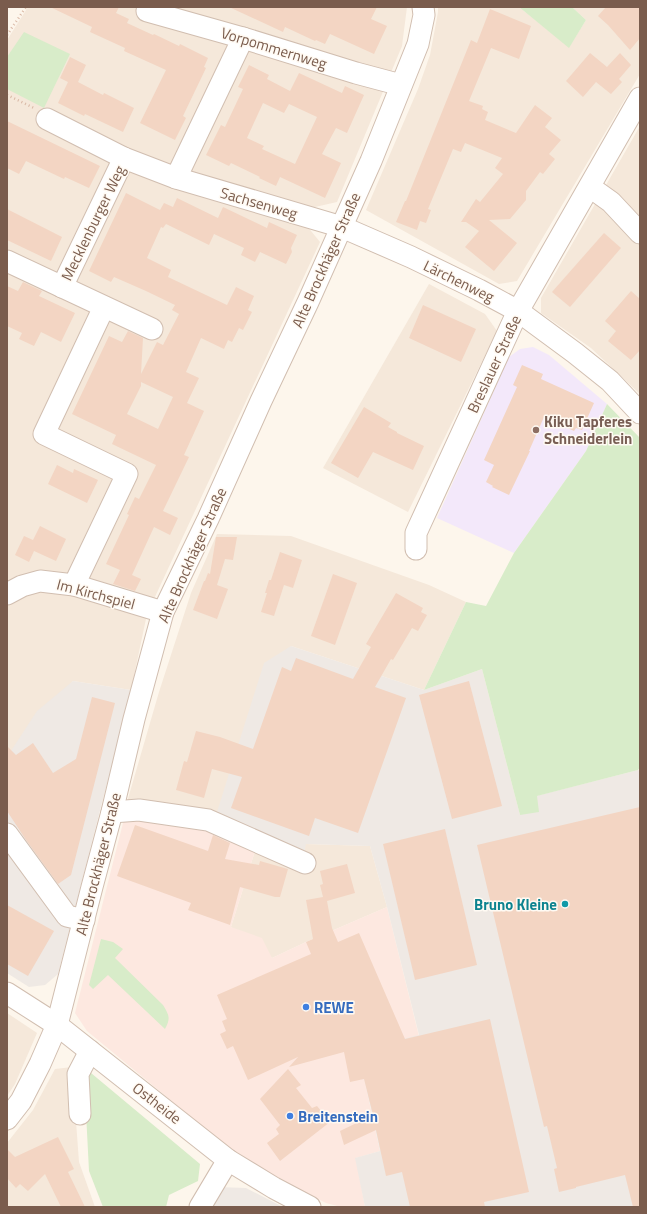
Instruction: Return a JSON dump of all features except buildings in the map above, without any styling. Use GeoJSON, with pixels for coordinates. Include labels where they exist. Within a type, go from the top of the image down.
{"type":"FeatureCollection","features":[{"type":"Feature","properties":{"kind":"street","name":"Alte Brockhäger Straße"},"geometry":{"type":"LineString","coordinates":[[7,1119],[21,1101],[40,1064],[57,1024],[112,812],[134,719],[164,612],[371,161],[418,44],[424,15],[424,7]]}},
{"type":"Feature","properties":{"kind":"street","name":"Vorpommernweg"},"geometry":{"type":"LineString","coordinates":[[147,11],[401,85]]}},
{"type":"Feature","properties":{"kind":"street"},"geometry":{"type":"LineString","coordinates":[[176,178],[243,38]]}},
{"type":"Feature","properties":{"kind":"street","name":"Breslauer Straße"},"geometry":{"type":"LineString","coordinates":[[416,549],[416,533],[518,311],[640,98]]}},
{"type":"Feature","properties":{"kind":"street","name":"Sachsenweg"},"geometry":{"type":"LineString","coordinates":[[47,119],[124,158],[176,178],[342,227]]}},
{"type":"Feature","properties":{"kind":"street","name":"Mecklenburger Weg"},"geometry":{"type":"LineString","coordinates":[[62,287],[124,158]]}},
{"type":"Feature","properties":{"kind":"street"},"geometry":{"type":"LineString","coordinates":[[590,186],[611,202],[640,233]]}},
{"type":"Feature","properties":{"kind":"street","name":"Lärchenweg"},"geometry":{"type":"LineString","coordinates":[[342,227],[411,257],[518,311],[575,353],[604,377],[640,414]]}},
{"type":"Feature","properties":{"kind":"street","name":"Mecklenburger Weg"},"geometry":{"type":"LineString","coordinates":[[7,261],[152,329]]}},
{"type":"Feature","properties":{"kind":"street"},"geometry":{"type":"LineString","coordinates":[[74,585],[127,474],[44,434],[104,307]]}},
{"type":"Feature","properties":{"kind":"street","name":"Im Kirchspiel"},"geometry":{"type":"LineString","coordinates":[[7,594],[22,586],[40,580],[74,585],[164,612]]}},
{"type":"Feature","properties":{"kind":"street"},"geometry":{"type":"LineString","coordinates":[[112,812],[139,810],[208,820],[305,863]]}},
{"type":"Feature","properties":{"kind":"street"},"geometry":{"type":"LineString","coordinates":[[7,834],[67,916],[84,920]]}},
{"type":"Feature","properties":{"kind":"street","name":"Ostheide"},"geometry":{"type":"LineString","coordinates":[[7,993],[57,1024],[228,1160],[274,1188],[310,1207]]}},
{"type":"Feature","properties":{"kind":"street"},"geometry":{"type":"LineString","coordinates":[[80,1114],[78,1074],[90,1051]]}},
{"type":"Feature","properties":{"kind":"street"},"geometry":{"type":"LineString","coordinates":[[200,1207],[228,1160]]}},
{"type":"Feature","properties":{"kind":"path"},"geometry":{"type":"LineString","coordinates":[[7,35],[26,7]]}},
{"type":"Feature","properties":{"kind":"path"},"geometry":{"type":"LineString","coordinates":[[7,95],[34,108],[47,119]]}},
{"type":"Feature","properties":{"kind":"shaded area"},"geometry":{"type":"Polygon","coordinates":[[[28,7],[407,7],[402,46],[337,202],[315,207],[307,226],[320,242],[147,614],[131,690],[73,681],[7,757],[7,40],[28,7]]]}},
{"type":"Feature","properties":{"kind":"shaded area"},"geometry":{"type":"Polygon","coordinates":[[[438,7],[519,7],[569,47],[586,20],[572,7],[640,7],[640,74],[517,281],[499,284],[366,210],[418,89],[430,55],[438,7]]]}},
{"type":"Feature","properties":{"kind":"shaded area"},"geometry":{"type":"Polygon","coordinates":[[[640,126],[640,394],[591,348],[541,313],[541,298],[640,126]]]}},
{"type":"Feature","properties":{"kind":"shaded area"},"geometry":{"type":"Polygon","coordinates":[[[429,284],[485,314],[497,331],[408,512],[323,468],[429,284]]]}},
{"type":"Feature","properties":{"kind":"shaded area","name":"Kiku Tapferes Schneiderlein"},"geometry":{"type":"Polygon","coordinates":[[[533,347],[549,355],[607,404],[586,451],[514,553],[437,518],[509,357],[520,349],[533,347]]]}},
{"type":"Feature","properties":{"kind":"shaded area"},"geometry":{"type":"Polygon","coordinates":[[[217,534],[291,536],[429,585],[466,602],[424,690],[291,646],[216,815],[127,802],[159,692],[191,593],[217,534]]]}},
{"type":"Feature","properties":{"kind":"shaded area"},"geometry":{"type":"Polygon","coordinates":[[[291,646],[424,690],[482,669],[520,815],[536,796],[638,770],[640,771],[640,1207],[365,1207],[355,1158],[380,1151],[358,1050],[419,1035],[370,846],[306,844],[304,854],[216,815],[264,663],[291,646]]]}},
{"type":"Feature","properties":{"kind":"shaded area"},"geometry":{"type":"Polygon","coordinates":[[[73,681],[131,690],[58,974],[45,985],[29,987],[7,973],[7,757],[37,711],[73,681]]]}},
{"type":"Feature","properties":{"kind":"shaded area"},"geometry":{"type":"Polygon","coordinates":[[[124,819],[260,835],[231,927],[262,938],[272,958],[387,907],[419,1036],[358,1050],[380,1151],[356,1158],[365,1207],[341,1207],[326,1203],[284,1182],[237,1155],[87,1031],[75,1013],[124,819]]]}},
{"type":"Feature","properties":{"kind":"shaded area"},"geometry":{"type":"Polygon","coordinates":[[[260,835],[304,854],[305,844],[370,846],[387,907],[272,958],[231,927],[260,835]]]}},
{"type":"Feature","properties":{"kind":"shaded area"},"geometry":{"type":"Polygon","coordinates":[[[7,1013],[37,1033],[15,1084],[7,1096],[7,1013]]]}},
{"type":"Feature","properties":{"kind":"shaded area"},"geometry":{"type":"Polygon","coordinates":[[[72,1067],[79,1162],[95,1207],[7,1207],[7,1143],[33,1110],[55,1069],[72,1067]]]}},
{"type":"Feature","properties":{"kind":"shaded area"},"geometry":{"type":"Polygon","coordinates":[[[217,1187],[246,1188],[283,1207],[206,1207],[217,1187]]]}},
{"type":"Feature","properties":{"kind":"green space"},"geometry":{"type":"Polygon","coordinates":[[[519,7],[572,7],[586,20],[569,48],[519,7]]]}},
{"type":"Feature","properties":{"kind":"green space"},"geometry":{"type":"Polygon","coordinates":[[[24,32],[70,54],[44,108],[7,89],[7,57],[24,32]]]}},
{"type":"Feature","properties":{"kind":"green space"},"geometry":{"type":"Polygon","coordinates":[[[607,404],[640,438],[640,767],[638,770],[537,796],[539,812],[520,815],[482,669],[424,690],[466,602],[486,606],[514,553],[586,451],[607,404]]]}},
{"type":"Feature","properties":{"kind":"green space"},"geometry":{"type":"Polygon","coordinates":[[[101,939],[113,942],[123,949],[115,958],[163,1005],[167,1011],[168,1017],[168,1022],[165,1029],[108,975],[93,989],[89,985],[101,939]]]}},
{"type":"Feature","properties":{"kind":"green space"},"geometry":{"type":"Polygon","coordinates":[[[91,1073],[200,1164],[198,1181],[169,1195],[166,1207],[103,1207],[89,1171],[84,1074],[91,1073]]]}},
{"type":"Feature","properties":{"kind":"place","name":"Kiku Tapferes Schneiderlein"},"geometry":{"type":"Point","coordinates":[536,430]}},
{"type":"Feature","properties":{"kind":"place","name":"Bruno Kleine"},"geometry":{"type":"Point","coordinates":[565,904]}},
{"type":"Feature","properties":{"kind":"place","name":"REWE"},"geometry":{"type":"Point","coordinates":[306,1007]}},
{"type":"Feature","properties":{"kind":"place","name":"Breitenstein"},"geometry":{"type":"Point","coordinates":[290,1116]}}]}
